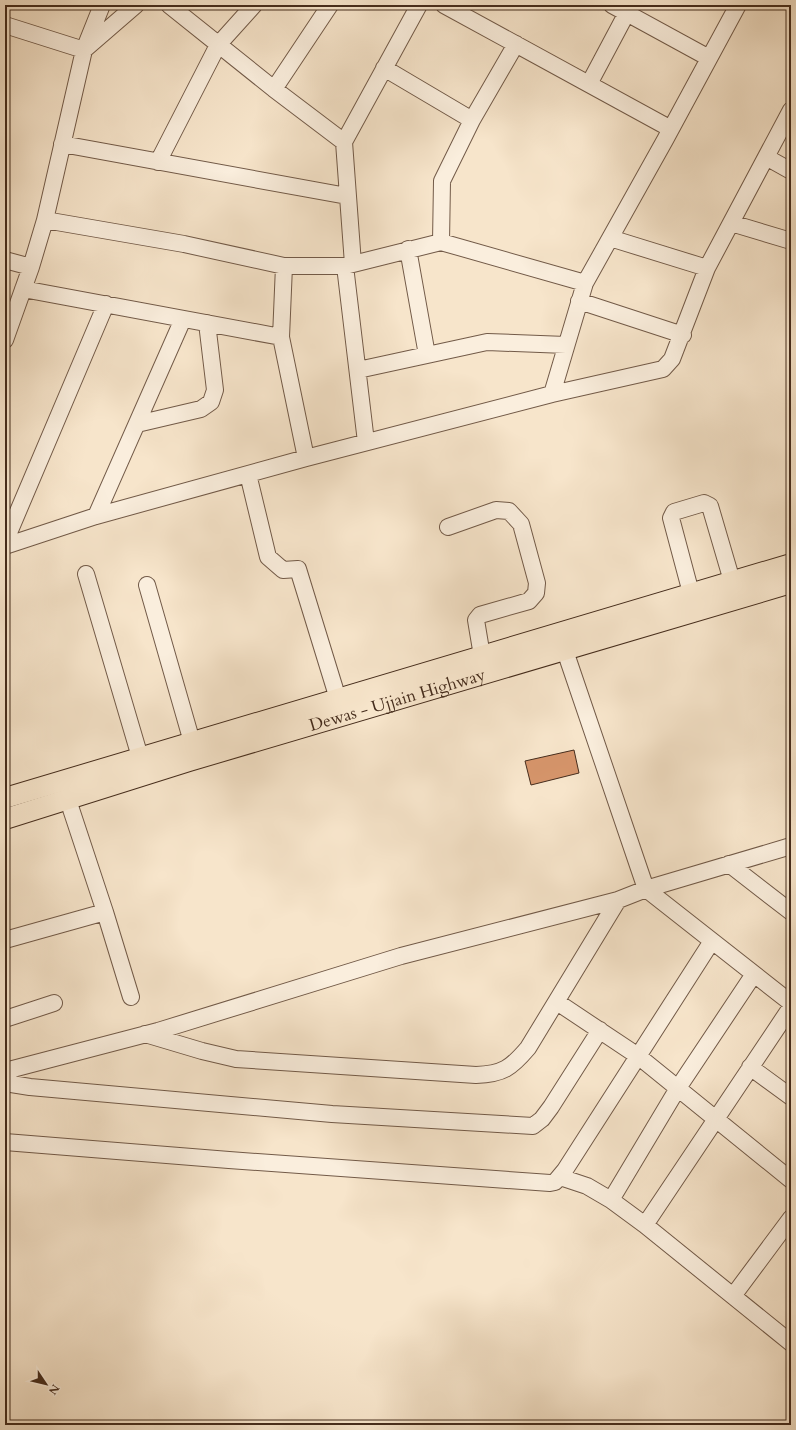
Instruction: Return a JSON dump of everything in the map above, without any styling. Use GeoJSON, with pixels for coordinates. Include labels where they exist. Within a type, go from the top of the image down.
{"type":"FeatureCollection","features":[{"type":"Feature","properties":{"kind":"main road","name":"Dewas - Ujjain Highway"},"geometry":{"type":"LineString","coordinates":[[5,819],[562,641],[691,593],[791,564]]}},
{"type":"Feature","properties":{"kind":"main road","name":"Dewas - Ujjain Highway"},"geometry":{"type":"LineString","coordinates":[[5,798],[482,656],[562,641],[791,583]]}},
{"type":"Feature","properties":{"kind":"street"},"geometry":{"type":"LineString","coordinates":[[5,340],[31,267],[45,220],[84,50],[102,5]]}},
{"type":"Feature","properties":{"kind":"street"},"geometry":{"type":"LineString","coordinates":[[84,50],[136,5]]}},
{"type":"Feature","properties":{"kind":"street"},"geometry":{"type":"LineString","coordinates":[[169,5],[274,90],[344,142]]}},
{"type":"Feature","properties":{"kind":"street"},"geometry":{"type":"LineString","coordinates":[[158,162],[218,45],[254,5]]}},
{"type":"Feature","properties":{"kind":"street"},"geometry":{"type":"LineString","coordinates":[[274,90],[330,5]]}},
{"type":"Feature","properties":{"kind":"street"},"geometry":{"type":"LineString","coordinates":[[366,442],[349,265],[344,142],[419,5]]}},
{"type":"Feature","properties":{"kind":"street"},"geometry":{"type":"LineString","coordinates":[[444,5],[671,129]]}},
{"type":"Feature","properties":{"kind":"street"},"geometry":{"type":"LineString","coordinates":[[612,5],[629,9],[709,58]]}},
{"type":"Feature","properties":{"kind":"street"},"geometry":{"type":"LineString","coordinates":[[552,394],[584,283],[671,129],[738,5]]}},
{"type":"Feature","properties":{"kind":"street"},"geometry":{"type":"LineString","coordinates":[[589,84],[629,9]]}},
{"type":"Feature","properties":{"kind":"street"},"geometry":{"type":"LineString","coordinates":[[6,30],[84,50]]}},
{"type":"Feature","properties":{"kind":"street"},"geometry":{"type":"LineString","coordinates":[[441,242],[442,181],[472,120],[516,44]]}},
{"type":"Feature","properties":{"kind":"street"},"geometry":{"type":"LineString","coordinates":[[384,68],[472,120]]}},
{"type":"Feature","properties":{"kind":"street"},"geometry":{"type":"LineString","coordinates":[[5,546],[96,516],[306,458],[552,394],[663,369],[672,360],[683,335],[707,268],[791,110]]}},
{"type":"Feature","properties":{"kind":"street"},"geometry":{"type":"LineString","coordinates":[[62,144],[347,196]]}},
{"type":"Feature","properties":{"kind":"street"},"geometry":{"type":"LineString","coordinates":[[766,157],[791,171]]}},
{"type":"Feature","properties":{"kind":"street"},"geometry":{"type":"LineString","coordinates":[[45,220],[184,244],[284,266],[349,265],[408,249],[441,242],[584,283]]}},
{"type":"Feature","properties":{"kind":"street"},"geometry":{"type":"LineString","coordinates":[[731,223],[791,241]]}},
{"type":"Feature","properties":{"kind":"street"},"geometry":{"type":"LineString","coordinates":[[610,238],[707,268]]}},
{"type":"Feature","properties":{"kind":"street"},"geometry":{"type":"LineString","coordinates":[[408,249],[428,355]]}},
{"type":"Feature","properties":{"kind":"street"},"geometry":{"type":"LineString","coordinates":[[5,260],[31,267]]}},
{"type":"Feature","properties":{"kind":"street"},"geometry":{"type":"LineString","coordinates":[[284,266],[281,337],[306,458]]}},
{"type":"Feature","properties":{"kind":"street"},"geometry":{"type":"LineString","coordinates":[[23,289],[281,337]]}},
{"type":"Feature","properties":{"kind":"street"},"geometry":{"type":"LineString","coordinates":[[579,301],[683,335]]}},
{"type":"Feature","properties":{"kind":"street"},"geometry":{"type":"LineString","coordinates":[[5,542],[106,304]]}},
{"type":"Feature","properties":{"kind":"street"},"geometry":{"type":"LineString","coordinates":[[96,516],[184,319]]}},
{"type":"Feature","properties":{"kind":"street"},"geometry":{"type":"LineString","coordinates":[[137,424],[201,409],[211,402],[215,390],[207,323]]}},
{"type":"Feature","properties":{"kind":"street"},"geometry":{"type":"LineString","coordinates":[[358,370],[487,342],[566,345]]}},
{"type":"Feature","properties":{"kind":"street"},"geometry":{"type":"LineString","coordinates":[[248,474],[268,556],[283,570],[298,569],[338,699]]}},
{"type":"Feature","properties":{"kind":"street"},"geometry":{"type":"LineString","coordinates":[[691,593],[671,518],[674,512],[704,503],[710,506],[732,581]]}},
{"type":"Feature","properties":{"kind":"street"},"geometry":{"type":"LineString","coordinates":[[448,527],[496,510],[509,511],[521,524],[538,583],[536,593],[529,601],[480,615],[476,620],[482,656]]}},
{"type":"Feature","properties":{"kind":"street"},"geometry":{"type":"LineString","coordinates":[[86,574],[140,758]]}},
{"type":"Feature","properties":{"kind":"street"},"geometry":{"type":"LineString","coordinates":[[148,585],[192,742]]}},
{"type":"Feature","properties":{"kind":"street"},"geometry":{"type":"LineString","coordinates":[[562,641],[646,889],[791,1003]]}},
{"type":"Feature","properties":{"kind":"street"},"geometry":{"type":"LineString","coordinates":[[68,800],[131,997]]}},
{"type":"Feature","properties":{"kind":"street"},"geometry":{"type":"LineString","coordinates":[[5,1071],[145,1034],[401,956],[618,900],[646,889],[791,846]]}},
{"type":"Feature","properties":{"kind":"street"},"geometry":{"type":"LineString","coordinates":[[729,864],[791,912]]}},
{"type":"Feature","properties":{"kind":"street"},"geometry":{"type":"LineString","coordinates":[[145,1034],[202,1051],[236,1059],[476,1075],[492,1074],[505,1069],[518,1061],[528,1048],[618,900]]}},
{"type":"Feature","properties":{"kind":"street"},"geometry":{"type":"LineString","coordinates":[[5,940],[105,912]]}},
{"type":"Feature","properties":{"kind":"street"},"geometry":{"type":"LineString","coordinates":[[5,1142],[545,1184],[555,1182],[560,1177],[712,941]]}},
{"type":"Feature","properties":{"kind":"street"},"geometry":{"type":"LineString","coordinates":[[611,1200],[678,1088],[754,974]]}},
{"type":"Feature","properties":{"kind":"street"},"geometry":{"type":"LineString","coordinates":[[557,1002],[638,1056],[791,1180]]}},
{"type":"Feature","properties":{"kind":"street"},"geometry":{"type":"LineString","coordinates":[[5,1019],[54,1003]]}},
{"type":"Feature","properties":{"kind":"street"},"geometry":{"type":"LineString","coordinates":[[645,1225],[791,1007]]}},
{"type":"Feature","properties":{"kind":"street"},"geometry":{"type":"LineString","coordinates":[[5,1083],[30,1087],[324,1113],[533,1126],[542,1119],[551,1107],[600,1030]]}},
{"type":"Feature","properties":{"kind":"street"},"geometry":{"type":"LineString","coordinates":[[750,1067],[791,1097]]}},
{"type":"Feature","properties":{"kind":"street"},"geometry":{"type":"LineString","coordinates":[[560,1177],[587,1186],[611,1200],[645,1225],[791,1343]]}},
{"type":"Feature","properties":{"kind":"street"},"geometry":{"type":"LineString","coordinates":[[733,1296],[791,1218]]}},
{"type":"Feature","properties":{"kind":"building"},"geometry":{"type":"Polygon","coordinates":[[[574,750],[579,773],[531,785],[525,761],[574,750]]]}}]}
